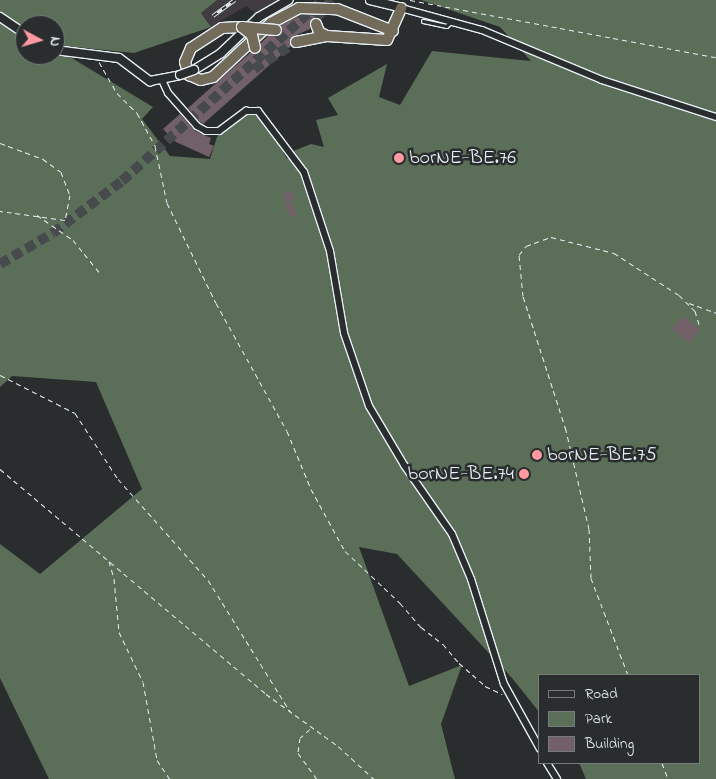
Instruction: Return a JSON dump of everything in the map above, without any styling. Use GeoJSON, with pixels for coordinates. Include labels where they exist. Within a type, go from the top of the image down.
{"type":"FeatureCollection","features":[{"type":"Feature","properties":{"kind":"highway"},"geometry":{"type":"LineString","coordinates":[[276,30],[242,27],[222,28],[191,48],[184,62],[189,75],[201,80],[213,77],[271,23],[299,8],[337,9],[393,31]]}},
{"type":"Feature","properties":{"kind":"highway"},"geometry":{"type":"LineString","coordinates":[[296,42],[327,36],[383,40],[390,38],[401,8]]}},
{"type":"Feature","properties":{"kind":"highway"},"geometry":{"type":"LineString","coordinates":[[316,24],[319,32],[327,36]]}},
{"type":"Feature","properties":{"kind":"highway"},"geometry":{"type":"LineString","coordinates":[[242,27],[252,36],[254,48]]}},
{"type":"Feature","properties":{"kind":"street"},"geometry":{"type":"LineString","coordinates":[[65,51],[98,54],[124,60],[147,80],[162,80],[194,70],[221,53],[259,17],[288,0]]}},
{"type":"Feature","properties":{"kind":"street"},"geometry":{"type":"LineString","coordinates":[[370,0],[452,21],[495,35],[602,80],[716,117]]}},
{"type":"Feature","properties":{"kind":"street"},"geometry":{"type":"LineString","coordinates":[[0,17],[15,27]]}},
{"type":"Feature","properties":{"kind":"street"},"geometry":{"type":"LineString","coordinates":[[162,80],[168,93],[193,123],[206,132],[222,130],[247,110],[259,112],[304,172],[330,251],[344,333],[369,406],[399,458],[452,534],[471,579],[500,674],[510,697],[538,746]]}},
{"type":"Feature","properties":{"kind":"street"},"geometry":{"type":"LineString","coordinates":[[549,764],[557,779]]}},
{"type":"Feature","properties":{"kind":"lane"},"geometry":{"type":"LineString","coordinates":[[423,21],[446,26],[452,21]]}},
{"type":"Feature","properties":{"kind":"path"},"geometry":{"type":"LineString","coordinates":[[410,0],[716,57]]}},
{"type":"Feature","properties":{"kind":"path"},"geometry":{"type":"LineString","coordinates":[[98,54],[99,64],[117,93],[136,113],[155,146],[167,203],[216,303],[287,431],[311,489],[345,551],[400,603],[421,627],[443,644],[459,663],[491,690],[510,697]]}},
{"type":"Feature","properties":{"kind":"path"},"geometry":{"type":"LineString","coordinates":[[0,143],[43,158],[61,172],[69,186],[65,220],[37,214],[0,211]]}},
{"type":"Feature","properties":{"kind":"path"},"geometry":{"type":"LineString","coordinates":[[37,214],[73,240],[99,272]]}},
{"type":"Feature","properties":{"kind":"path"},"geometry":{"type":"LineString","coordinates":[[628,674],[591,578],[589,529],[566,430],[523,296],[519,255],[526,246],[551,237],[614,253],[686,303],[695,311],[699,324]]}},
{"type":"Feature","properties":{"kind":"path"},"geometry":{"type":"LineString","coordinates":[[686,303],[716,313]]}},
{"type":"Feature","properties":{"kind":"path"},"geometry":{"type":"LineString","coordinates":[[0,375],[75,413],[118,479],[208,580],[290,712]]}},
{"type":"Feature","properties":{"kind":"path"},"geometry":{"type":"LineString","coordinates":[[0,469],[290,712],[338,746],[374,779]]}},
{"type":"Feature","properties":{"kind":"path"},"geometry":{"type":"LineString","coordinates":[[108,560],[114,579],[119,632],[144,682],[157,760],[170,779]]}},
{"type":"Feature","properties":{"kind":"path"},"geometry":{"type":"LineString","coordinates":[[310,728],[300,738],[298,753],[317,779]]}},
{"type":"Feature","properties":{"kind":"path"},"geometry":{"type":"LineString","coordinates":[[662,764],[668,779]]}},
{"type":"Feature","properties":{"kind":"shaded area"},"geometry":{"type":"Polygon","coordinates":[[[217,0],[277,0],[255,13],[246,6],[211,27],[201,13],[217,0]]]}},
{"type":"Feature","properties":{"kind":"green space"},"geometry":{"type":"Polygon","coordinates":[[[0,0],[217,0],[201,13],[211,27],[134,53],[65,46],[65,15],[15,15],[15,65],[65,65],[65,54],[153,107],[142,119],[170,156],[210,159],[217,137],[248,113],[257,114],[265,122],[287,159],[291,152],[311,144],[324,147],[316,120],[338,115],[328,98],[387,64],[379,97],[400,105],[432,51],[531,61],[500,27],[421,0],[716,0],[716,779],[586,779],[579,764],[701,764],[701,674],[538,674],[538,710],[512,678],[397,554],[359,547],[409,686],[462,665],[441,724],[455,779],[49,779],[0,678],[0,544],[40,574],[142,489],[96,382],[12,376],[0,387],[0,0]]]}},
{"type":"Feature","properties":{"kind":"building"},"geometry":{"type":"Polygon","coordinates":[[[301,15],[325,16],[321,19],[311,19],[310,29],[292,37],[291,46],[203,124],[200,122],[188,108],[250,53],[259,53],[261,43],[268,36],[281,34],[281,25],[301,15]]]}},
{"type":"Feature","properties":{"kind":"building"},"geometry":{"type":"Polygon","coordinates":[[[180,114],[195,131],[211,138],[209,144],[214,146],[209,157],[176,142],[163,129],[180,114]]]}},
{"type":"Feature","properties":{"kind":"building"},"geometry":{"type":"Polygon","coordinates":[[[290,190],[295,199],[287,203],[283,195],[290,190]]]}},
{"type":"Feature","properties":{"kind":"building"},"geometry":{"type":"Polygon","coordinates":[[[291,202],[297,214],[291,217],[284,206],[291,202]]]}},
{"type":"Feature","properties":{"kind":"building"},"geometry":{"type":"Polygon","coordinates":[[[683,316],[700,330],[689,343],[672,329],[683,316]]]}},
{"type":"Feature","properties":{"kind":"tunnel"},"geometry":{"type":"LineString","coordinates":[[0,264],[53,233],[122,181],[323,0]]}},
{"type":"Feature","properties":{"kind":"tunnel"},"geometry":{"type":"LineString","coordinates":[[316,24],[316,18],[332,0]]}},
{"type":"Feature","properties":{"kind":"tunnel"},"geometry":{"type":"LineString","coordinates":[[254,69],[296,42]]}},
{"type":"Feature","properties":{"kind":"railway"},"geometry":{"type":"LineString","coordinates":[[213,16],[235,0]]}},
{"type":"Feature","properties":{"kind":"place","name":"borNE-BE.76"},"geometry":{"type":"Point","coordinates":[399,158]}},
{"type":"Feature","properties":{"kind":"place","name":"borNE-BE.75"},"geometry":{"type":"Point","coordinates":[537,455]}},
{"type":"Feature","properties":{"kind":"place","name":"borNE-BE.74"},"geometry":{"type":"Point","coordinates":[524,474]}}]}
